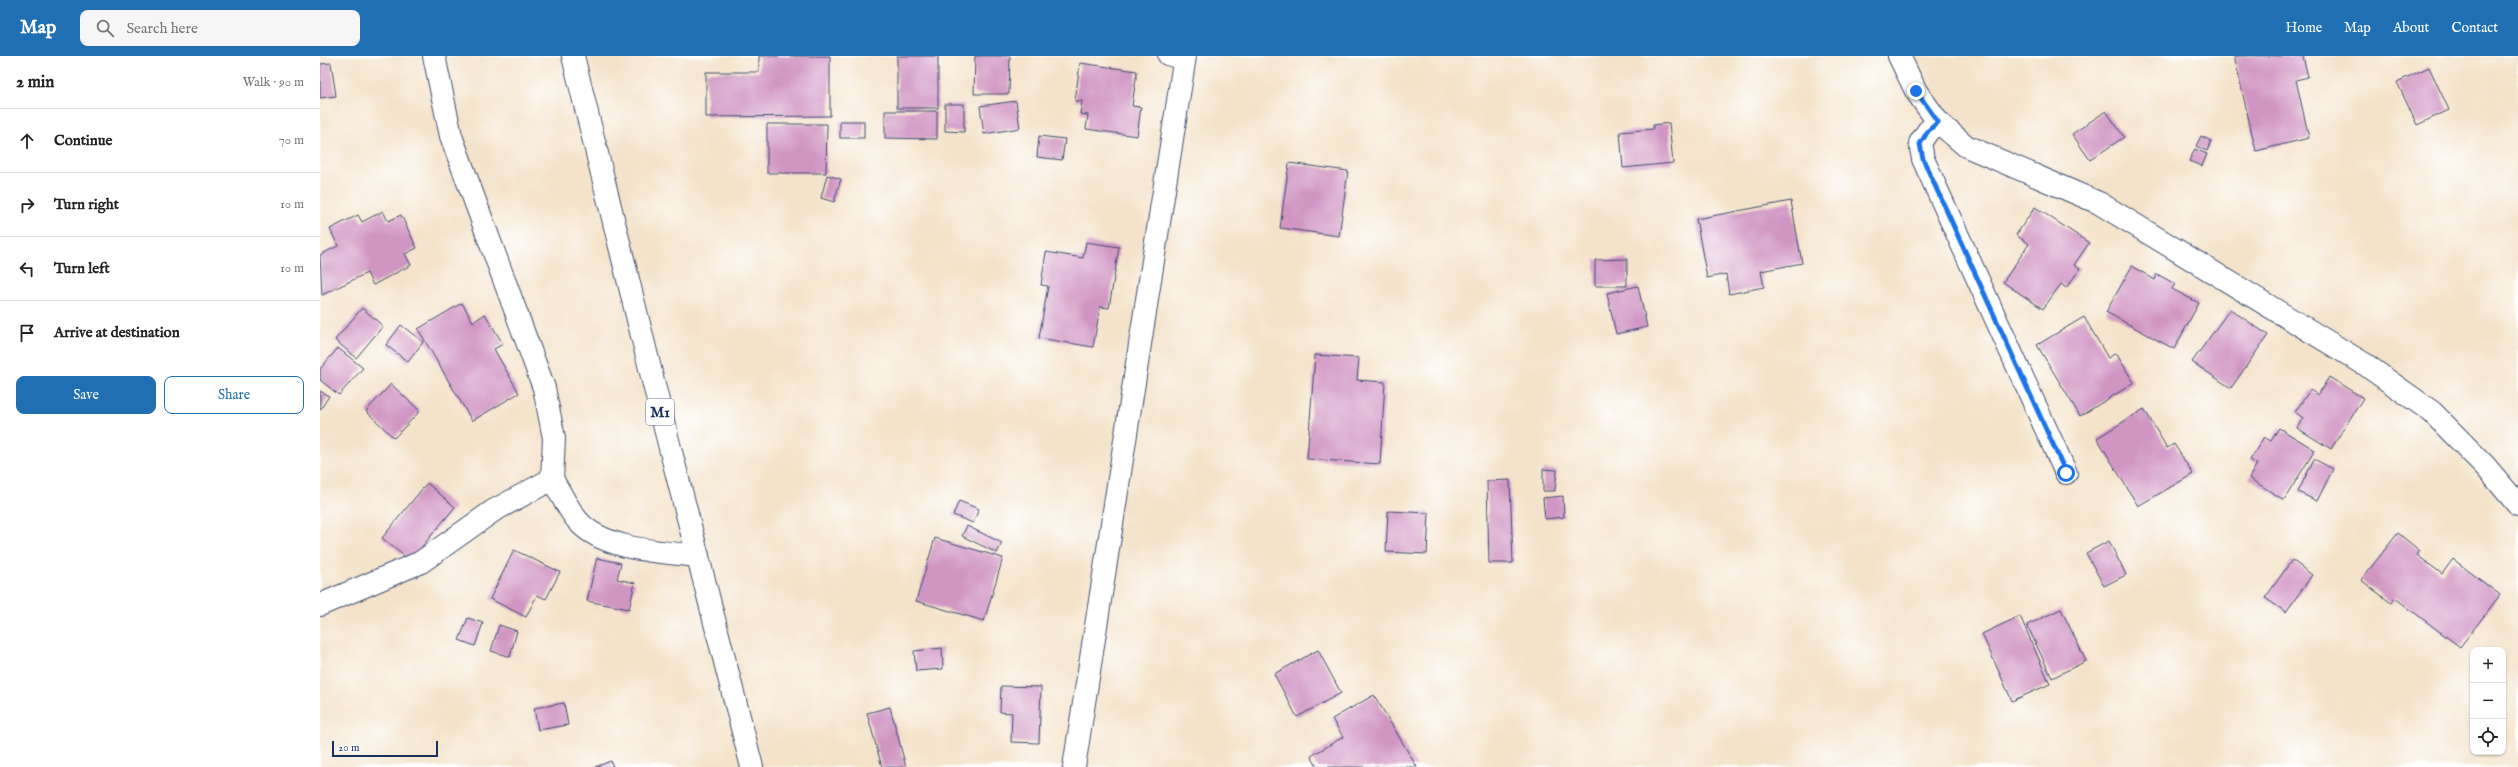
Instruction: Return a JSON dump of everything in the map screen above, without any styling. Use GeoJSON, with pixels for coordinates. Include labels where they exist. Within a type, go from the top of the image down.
{"type":"FeatureCollection","features":[{"type":"Feature","properties":{"kind":"main road"},"geometry":{"type":"LineString","coordinates":[[434,56],[451,136],[544,388],[554,438],[552,479],[578,521],[608,542],[644,550],[698,556]]}},
{"type":"Feature","properties":{"kind":"main road","name":"M1"},"geometry":{"type":"LineString","coordinates":[[573,56],[752,767]]}},
{"type":"Feature","properties":{"kind":"main road"},"geometry":{"type":"LineString","coordinates":[[1899,56],[1916,91],[1938,122],[1966,146],[2099,203],[2366,364],[2432,412],[2486,467],[2518,505]]}},
{"type":"Feature","properties":{"kind":"main road"},"geometry":{"type":"LineString","coordinates":[[1074,767],[1178,58]]}},
{"type":"Feature","properties":{"kind":"main road"},"geometry":{"type":"LineString","coordinates":[[1938,122],[1928,131],[1920,144],[1923,159],[2066,473]]}},
{"type":"Feature","properties":{"kind":"main road"},"geometry":{"type":"LineString","coordinates":[[320,605],[421,562],[493,511],[552,479]]}},
{"type":"Feature","properties":{"kind":"building"},"geometry":{"type":"Polygon","coordinates":[[[759,56],[830,56],[830,116],[706,117],[706,72],[759,72],[759,56]]]}},
{"type":"Feature","properties":{"kind":"building"},"geometry":{"type":"Polygon","coordinates":[[[897,56],[938,56],[938,108],[897,108],[897,56]]]}},
{"type":"Feature","properties":{"kind":"building"},"geometry":{"type":"Polygon","coordinates":[[[975,56],[1010,56],[1009,94],[974,94],[975,56]]]}},
{"type":"Feature","properties":{"kind":"building"},"geometry":{"type":"Polygon","coordinates":[[[2234,56],[2303,56],[2308,77],[2296,80],[2309,138],[2256,151],[2234,56]]]}},
{"type":"Feature","properties":{"kind":"building"},"geometry":{"type":"Polygon","coordinates":[[[331,63],[336,96],[320,98],[320,64],[331,63]]]}},
{"type":"Feature","properties":{"kind":"building"},"geometry":{"type":"Polygon","coordinates":[[[1080,63],[1137,71],[1132,106],[1141,107],[1137,136],[1086,129],[1088,115],[1080,114],[1082,101],[1075,101],[1080,63]]]}},
{"type":"Feature","properties":{"kind":"building"},"geometry":{"type":"Polygon","coordinates":[[[2429,67],[2449,110],[2417,125],[2397,82],[2429,67]]]}},
{"type":"Feature","properties":{"kind":"building"},"geometry":{"type":"Polygon","coordinates":[[[1016,101],[1020,128],[984,134],[980,106],[1016,101]]]}},
{"type":"Feature","properties":{"kind":"building"},"geometry":{"type":"Polygon","coordinates":[[[945,104],[964,104],[964,132],[945,131],[945,104]]]}},
{"type":"Feature","properties":{"kind":"building"},"geometry":{"type":"Polygon","coordinates":[[[885,111],[937,111],[937,139],[885,138],[885,111]]]}},
{"type":"Feature","properties":{"kind":"building"},"geometry":{"type":"Polygon","coordinates":[[[2106,111],[2124,137],[2090,160],[2072,134],[2106,111]]]}},
{"type":"Feature","properties":{"kind":"building"},"geometry":{"type":"Polygon","coordinates":[[[840,121],[864,121],[864,138],[840,138],[840,121]]]}},
{"type":"Feature","properties":{"kind":"building"},"geometry":{"type":"Polygon","coordinates":[[[1669,123],[1673,163],[1623,168],[1620,132],[1653,129],[1653,125],[1669,123]]]}},
{"type":"Feature","properties":{"kind":"building"},"geometry":{"type":"Polygon","coordinates":[[[767,124],[827,124],[826,173],[767,173],[767,124]]]}},
{"type":"Feature","properties":{"kind":"building"},"geometry":{"type":"Polygon","coordinates":[[[1039,136],[1065,139],[1062,160],[1037,157],[1039,136]]]}},
{"type":"Feature","properties":{"kind":"building"},"geometry":{"type":"Polygon","coordinates":[[[2201,136],[2211,141],[2207,151],[2196,146],[2201,136]]]}},
{"type":"Feature","properties":{"kind":"building"},"geometry":{"type":"Polygon","coordinates":[[[2195,149],[2207,154],[2202,166],[2189,161],[2195,149]]]}},
{"type":"Feature","properties":{"kind":"building"},"geometry":{"type":"Polygon","coordinates":[[[1289,163],[1348,171],[1339,236],[1280,228],[1289,163]]]}},
{"type":"Feature","properties":{"kind":"building"},"geometry":{"type":"Polygon","coordinates":[[[827,175],[841,179],[834,202],[821,198],[827,175]]]}},
{"type":"Feature","properties":{"kind":"building"},"geometry":{"type":"Polygon","coordinates":[[[1791,201],[1802,263],[1761,271],[1764,287],[1729,294],[1726,274],[1707,278],[1696,219],[1791,201]]]}},
{"type":"Feature","properties":{"kind":"building"},"geometry":{"type":"Polygon","coordinates":[[[2035,207],[2089,243],[2074,265],[2080,269],[2066,288],[2061,284],[2043,309],[2003,282],[2029,244],[2016,235],[2035,207]]]}},
{"type":"Feature","properties":{"kind":"building"},"geometry":{"type":"Polygon","coordinates":[[[383,211],[388,221],[401,215],[417,248],[405,254],[411,265],[373,285],[367,273],[322,295],[320,255],[338,246],[330,229],[358,215],[362,222],[383,211]]]}},
{"type":"Feature","properties":{"kind":"building"},"geometry":{"type":"Polygon","coordinates":[[[1086,242],[1119,247],[1109,308],[1100,307],[1093,347],[1039,338],[1048,286],[1041,285],[1046,252],[1083,258],[1086,242]]]}},
{"type":"Feature","properties":{"kind":"building"},"geometry":{"type":"Polygon","coordinates":[[[1627,259],[1627,286],[1595,286],[1595,260],[1627,259]]]}},
{"type":"Feature","properties":{"kind":"building"},"geometry":{"type":"Polygon","coordinates":[[[2132,266],[2155,280],[2157,274],[2175,284],[2172,289],[2199,303],[2174,349],[2106,312],[2132,266]]]}},
{"type":"Feature","properties":{"kind":"building"},"geometry":{"type":"Polygon","coordinates":[[[1638,286],[1647,327],[1616,334],[1607,293],[1638,286]]]}},
{"type":"Feature","properties":{"kind":"building"},"geometry":{"type":"Polygon","coordinates":[[[462,303],[473,322],[485,314],[503,344],[494,349],[519,393],[472,421],[418,329],[462,303]]]}},
{"type":"Feature","properties":{"kind":"building"},"geometry":{"type":"Polygon","coordinates":[[[362,308],[383,326],[356,358],[335,340],[362,308]]]}},
{"type":"Feature","properties":{"kind":"building"},"geometry":{"type":"Polygon","coordinates":[[[2230,309],[2268,335],[2231,388],[2192,362],[2230,309]]]}},
{"type":"Feature","properties":{"kind":"building"},"geometry":{"type":"Polygon","coordinates":[[[2084,317],[2108,358],[2116,353],[2134,383],[2080,416],[2037,345],[2084,317]]]}},
{"type":"Feature","properties":{"kind":"building"},"geometry":{"type":"Polygon","coordinates":[[[401,325],[423,342],[408,362],[386,345],[401,325]]]}},
{"type":"Feature","properties":{"kind":"building"},"geometry":{"type":"Polygon","coordinates":[[[338,348],[363,368],[339,395],[320,380],[320,369],[338,348]]]}},
{"type":"Feature","properties":{"kind":"building"},"geometry":{"type":"Polygon","coordinates":[[[1315,355],[1359,358],[1357,380],[1385,382],[1380,464],[1307,459],[1315,355]]]}},
{"type":"Feature","properties":{"kind":"building"},"geometry":{"type":"Polygon","coordinates":[[[2329,377],[2363,398],[2331,449],[2297,428],[2303,418],[2295,412],[2310,390],[2318,395],[2329,377]]]}},
{"type":"Feature","properties":{"kind":"building"},"geometry":{"type":"Polygon","coordinates":[[[391,384],[420,411],[394,438],[366,411],[391,384]]]}},
{"type":"Feature","properties":{"kind":"building"},"geometry":{"type":"Polygon","coordinates":[[[320,391],[329,396],[320,410],[320,391]]]}},
{"type":"Feature","properties":{"kind":"building"},"geometry":{"type":"Polygon","coordinates":[[[2144,409],[2167,448],[2174,444],[2193,474],[2138,506],[2097,438],[2144,409]]]}},
{"type":"Feature","properties":{"kind":"building"},"geometry":{"type":"Polygon","coordinates":[[[2279,428],[2315,450],[2284,500],[2249,478],[2257,464],[2250,460],[2264,437],[2271,441],[2279,428]]]}},
{"type":"Feature","properties":{"kind":"building"},"geometry":{"type":"Polygon","coordinates":[[[2314,459],[2333,469],[2317,501],[2298,492],[2314,459]]]}},
{"type":"Feature","properties":{"kind":"building"},"geometry":{"type":"Polygon","coordinates":[[[1543,469],[1557,470],[1555,491],[1543,491],[1543,469]]]}},
{"type":"Feature","properties":{"kind":"building"},"geometry":{"type":"Polygon","coordinates":[[[1510,480],[1513,563],[1489,563],[1487,481],[1510,480]]]}},
{"type":"Feature","properties":{"kind":"building"},"geometry":{"type":"Polygon","coordinates":[[[427,483],[455,507],[410,561],[382,538],[427,483]]]}},
{"type":"Feature","properties":{"kind":"building"},"geometry":{"type":"Polygon","coordinates":[[[1563,496],[1564,517],[1545,519],[1543,498],[1563,496]]]}},
{"type":"Feature","properties":{"kind":"building"},"geometry":{"type":"Polygon","coordinates":[[[959,501],[979,509],[973,523],[953,515],[959,501]]]}},
{"type":"Feature","properties":{"kind":"building"},"geometry":{"type":"Polygon","coordinates":[[[1388,511],[1429,513],[1427,554],[1386,552],[1388,511]]]}},
{"type":"Feature","properties":{"kind":"building"},"geometry":{"type":"Polygon","coordinates":[[[967,526],[1002,543],[997,553],[962,536],[967,526]]]}},
{"type":"Feature","properties":{"kind":"building"},"geometry":{"type":"Polygon","coordinates":[[[2398,533],[2420,551],[2417,555],[2442,574],[2453,559],[2500,595],[2460,647],[2395,598],[2391,603],[2361,580],[2398,533]]]}},
{"type":"Feature","properties":{"kind":"building"},"geometry":{"type":"Polygon","coordinates":[[[935,538],[1003,558],[984,621],[916,601],[935,538]]]}},
{"type":"Feature","properties":{"kind":"building"},"geometry":{"type":"Polygon","coordinates":[[[2109,541],[2126,575],[2104,586],[2086,553],[2109,541]]]}},
{"type":"Feature","properties":{"kind":"building"},"geometry":{"type":"Polygon","coordinates":[[[514,550],[560,572],[546,599],[537,595],[526,617],[490,599],[514,550]]]}},
{"type":"Feature","properties":{"kind":"building"},"geometry":{"type":"Polygon","coordinates":[[[597,558],[621,563],[617,579],[635,583],[629,609],[587,601],[597,558]]]}},
{"type":"Feature","properties":{"kind":"building"},"geometry":{"type":"Polygon","coordinates":[[[2292,560],[2312,575],[2286,612],[2265,598],[2292,560]]]}},
{"type":"Feature","properties":{"kind":"building"},"geometry":{"type":"Polygon","coordinates":[[[2061,609],[2086,661],[2052,678],[2027,625],[2061,609]]]}},
{"type":"Feature","properties":{"kind":"building"},"geometry":{"type":"Polygon","coordinates":[[[2020,616],[2050,684],[2012,701],[1982,634],[2020,616]]]}},
{"type":"Feature","properties":{"kind":"building"},"geometry":{"type":"Polygon","coordinates":[[[468,618],[483,623],[475,646],[459,640],[468,618]]]}},
{"type":"Feature","properties":{"kind":"building"},"geometry":{"type":"Polygon","coordinates":[[[499,625],[517,631],[510,657],[491,651],[499,625]]]}},
{"type":"Feature","properties":{"kind":"building"},"geometry":{"type":"Polygon","coordinates":[[[942,648],[943,669],[916,671],[914,651],[942,648]]]}},
{"type":"Feature","properties":{"kind":"building"},"geometry":{"type":"Polygon","coordinates":[[[1318,650],[1341,693],[1297,717],[1274,674],[1318,650]]]}},
{"type":"Feature","properties":{"kind":"building"},"geometry":{"type":"Polygon","coordinates":[[[1001,686],[1041,687],[1039,743],[1011,742],[1012,713],[1000,712],[1001,686]]]}},
{"type":"Feature","properties":{"kind":"building"},"geometry":{"type":"Polygon","coordinates":[[[1374,695],[1417,767],[1317,767],[1311,756],[1343,737],[1332,719],[1374,695]]]}},
{"type":"Feature","properties":{"kind":"building"},"geometry":{"type":"Polygon","coordinates":[[[564,703],[568,725],[538,730],[534,708],[564,703]]]}},
{"type":"Feature","properties":{"kind":"building"},"geometry":{"type":"Polygon","coordinates":[[[890,707],[906,767],[882,767],[867,713],[890,707]]]}},
{"type":"Feature","properties":{"kind":"building"},"geometry":{"type":"Polygon","coordinates":[[[611,761],[613,767],[595,767],[611,761]]]}},
{"type":"Feature","properties":{"kind":"route"},"geometry":{"type":"LineString","coordinates":[[1916,91],[1938,122],[1928,131],[1920,144],[1923,159],[2066,473]]}}]}
